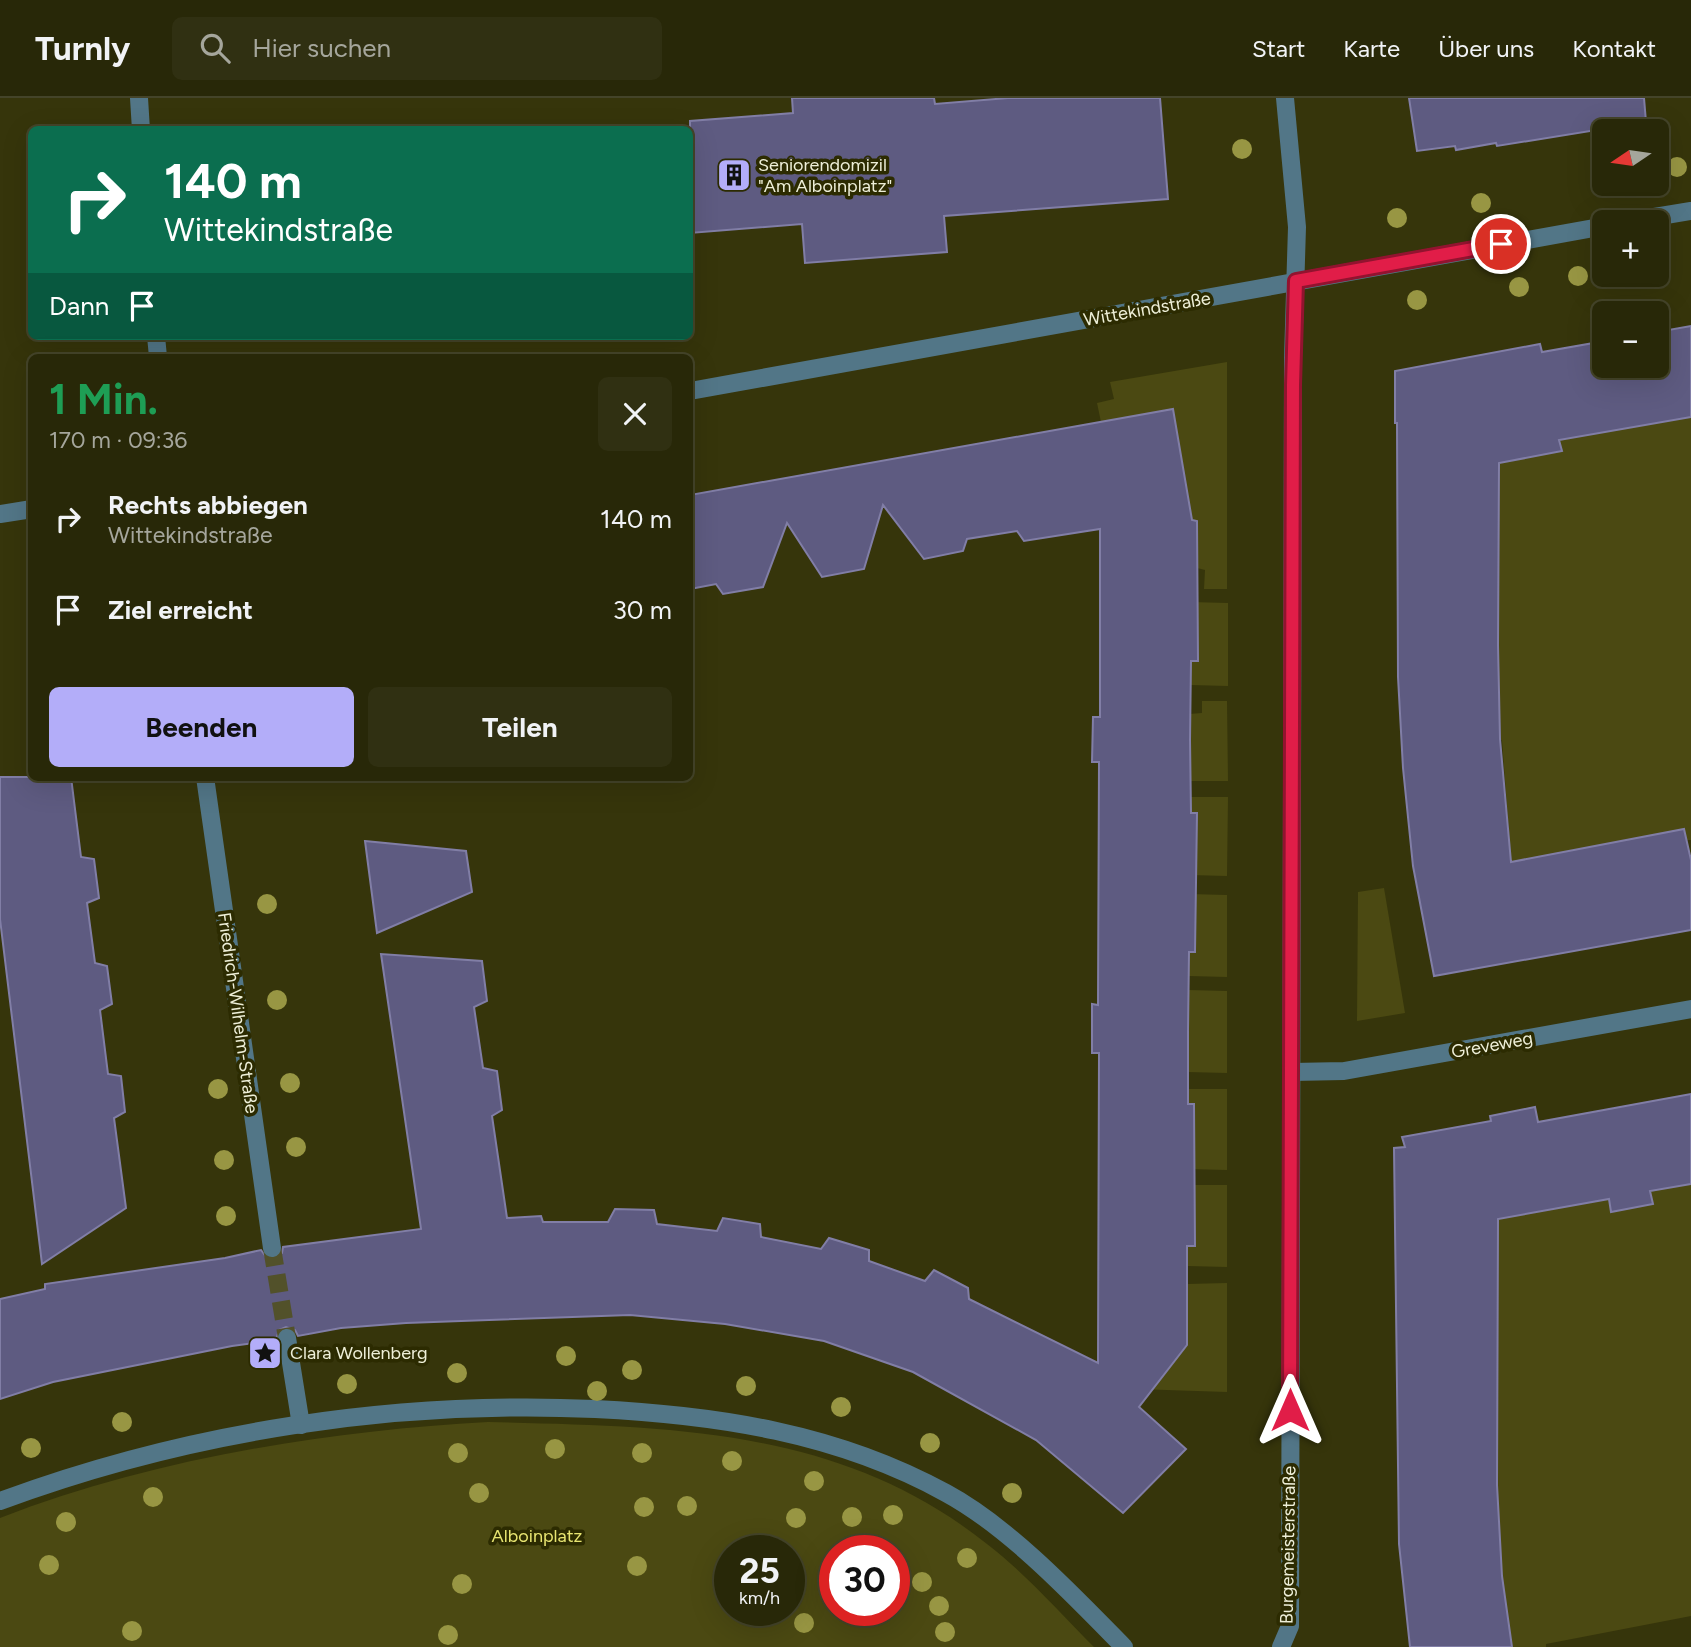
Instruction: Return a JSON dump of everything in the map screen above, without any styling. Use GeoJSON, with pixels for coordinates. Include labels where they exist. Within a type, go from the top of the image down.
{"type":"FeatureCollection","features":[{"type":"Feature","properties":{"kind":"street"},"geometry":{"type":"LineString","coordinates":[[139,98],[141,126]]}},
{"type":"Feature","properties":{"kind":"street","name":"Burgemeisterstraße"},"geometry":{"type":"LineString","coordinates":[[1281,1647],[1290,1626],[1293,372],[1297,227],[1285,98]]}},
{"type":"Feature","properties":{"kind":"street"},"geometry":{"type":"LineString","coordinates":[[1669,215],[1691,211]]}},
{"type":"Feature","properties":{"kind":"street","name":"Wittekindstraße"},"geometry":{"type":"LineString","coordinates":[[693,390],[1592,228]]}},
{"type":"Feature","properties":{"kind":"street"},"geometry":{"type":"LineString","coordinates":[[0,514],[28,510]]}},
{"type":"Feature","properties":{"kind":"street","name":"Friedrich-Wilhelm-Straße"},"geometry":{"type":"LineString","coordinates":[[206,781],[272,1248]]}},
{"type":"Feature","properties":{"kind":"street","name":"Greveweg"},"geometry":{"type":"LineString","coordinates":[[1292,1072],[1344,1071],[1691,1009]]}},
{"type":"Feature","properties":{"kind":"street"},"geometry":{"type":"LineString","coordinates":[[287,1338],[300,1425]]}},
{"type":"Feature","properties":{"kind":"street"},"geometry":{"type":"LineString","coordinates":[[0,1501],[71,1476],[202,1442],[300,1425],[469,1407],[548,1407],[645,1412],[748,1423],[813,1438],[861,1454],[947,1493],[1009,1537],[1124,1647]]}},
{"type":"Feature","properties":{"kind":"green space"},"geometry":{"type":"Polygon","coordinates":[[[1227,362],[1227,589],[1204,589],[1205,570],[1197,568],[1197,521],[1192,520],[1173,409],[1101,422],[1097,403],[1114,399],[1110,382],[1227,362]]]}},
{"type":"Feature","properties":{"kind":"green space"},"geometry":{"type":"Polygon","coordinates":[[[1691,417],[1691,840],[1686,840],[1683,829],[1640,837],[1579,861],[1576,849],[1554,854],[1503,891],[1511,859],[1502,740],[1489,740],[1499,696],[1498,559],[1489,454],[1542,455],[1562,451],[1559,440],[1691,417]]]}},
{"type":"Feature","properties":{"kind":"green space"},"geometry":{"type":"Polygon","coordinates":[[[1190,602],[1228,603],[1228,686],[1190,685],[1190,661],[1198,661],[1198,619],[1190,619],[1190,602]]]}},
{"type":"Feature","properties":{"kind":"green space"},"geometry":{"type":"Polygon","coordinates":[[[1202,701],[1227,701],[1228,781],[1189,781],[1189,714],[1202,713],[1202,701]]]}},
{"type":"Feature","properties":{"kind":"green space"},"geometry":{"type":"Polygon","coordinates":[[[1189,797],[1228,797],[1227,876],[1189,875],[1197,857],[1197,814],[1188,814],[1189,797]]]}},
{"type":"Feature","properties":{"kind":"green space"},"geometry":{"type":"Polygon","coordinates":[[[1384,888],[1405,1013],[1357,1021],[1358,892],[1384,888]]]}},
{"type":"Feature","properties":{"kind":"green space"},"geometry":{"type":"Polygon","coordinates":[[[1189,894],[1227,895],[1227,977],[1188,976],[1188,952],[1195,952],[1196,910],[1189,894]]]}},
{"type":"Feature","properties":{"kind":"green space"},"geometry":{"type":"Polygon","coordinates":[[[1188,990],[1227,991],[1227,1073],[1187,1072],[1188,990]]]}},
{"type":"Feature","properties":{"kind":"green space"},"geometry":{"type":"Polygon","coordinates":[[[1188,1089],[1227,1089],[1227,1170],[1187,1169],[1188,1089]]]}},
{"type":"Feature","properties":{"kind":"green space"},"geometry":{"type":"Polygon","coordinates":[[[1691,1184],[1691,1616],[1546,1644],[1546,1647],[1500,1647],[1510,1636],[1505,1597],[1493,1598],[1501,1559],[1499,1515],[1487,1515],[1497,1470],[1497,1425],[1486,1225],[1500,1217],[1609,1199],[1611,1212],[1653,1204],[1650,1191],[1691,1184]]]}},
{"type":"Feature","properties":{"kind":"green space"},"geometry":{"type":"Polygon","coordinates":[[[1188,1185],[1227,1185],[1227,1267],[1187,1266],[1187,1246],[1195,1246],[1195,1201],[1188,1185]]]}},
{"type":"Feature","properties":{"kind":"green space"},"geometry":{"type":"Polygon","coordinates":[[[1227,1283],[1227,1392],[1136,1389],[1162,1376],[1188,1344],[1180,1331],[1187,1284],[1227,1283]]]}},
{"type":"Feature","properties":{"kind":"green space","name":"Alboinplatz"},"geometry":{"type":"Polygon","coordinates":[[[488,1422],[621,1427],[749,1441],[811,1455],[872,1476],[930,1505],[1001,1556],[1094,1647],[0,1647],[0,1518],[117,1479],[178,1464],[240,1451],[365,1432],[488,1422]]]}},
{"type":"Feature","properties":{"kind":"building"},"geometry":{"type":"Polygon","coordinates":[[[792,98],[934,98],[935,104],[1008,98],[1160,98],[1168,199],[944,216],[947,252],[805,263],[802,224],[693,233],[693,126],[690,126],[690,121],[793,113],[792,98]]]}},
{"type":"Feature","properties":{"kind":"building"},"geometry":{"type":"Polygon","coordinates":[[[1409,98],[1644,98],[1646,119],[1592,119],[1592,131],[1497,146],[1496,143],[1456,150],[1455,146],[1417,151],[1409,98]]]}},
{"type":"Feature","properties":{"kind":"building"},"geometry":{"type":"Polygon","coordinates":[[[1691,326],[1691,417],[1559,440],[1562,451],[1499,463],[1500,739],[1511,862],[1684,829],[1691,860],[1691,930],[1434,976],[1413,866],[1403,768],[1398,677],[1395,371],[1540,344],[1542,352],[1592,343],[1592,378],[1669,378],[1669,330],[1691,326]]]}},
{"type":"Feature","properties":{"kind":"building"},"geometry":{"type":"Polygon","coordinates":[[[1173,409],[1192,520],[1197,521],[1198,661],[1191,661],[1190,740],[1191,813],[1197,813],[1195,952],[1189,952],[1188,1031],[1188,1104],[1194,1104],[1195,1246],[1187,1246],[1187,1345],[1139,1407],[1186,1449],[1123,1513],[1036,1440],[913,1372],[824,1341],[725,1324],[630,1315],[406,1323],[341,1328],[298,1336],[295,1330],[286,1327],[279,1330],[276,1340],[232,1346],[53,1382],[0,1399],[0,1299],[45,1289],[45,1284],[225,1258],[261,1250],[267,1258],[274,1259],[282,1253],[283,1247],[421,1229],[381,954],[482,961],[487,1001],[474,1007],[483,1068],[497,1071],[502,1110],[492,1116],[507,1218],[541,1216],[543,1222],[608,1222],[615,1209],[654,1210],[657,1224],[717,1231],[723,1218],[760,1224],[761,1237],[821,1249],[829,1238],[869,1250],[869,1261],[925,1281],[934,1270],[968,1288],[969,1299],[1098,1363],[1099,1053],[1092,1053],[1092,1004],[1098,1005],[1099,762],[1092,762],[1093,717],[1100,717],[1100,529],[1024,541],[1017,531],[967,539],[963,551],[924,559],[883,505],[864,569],[822,577],[787,523],[763,587],[723,594],[716,584],[693,588],[693,494],[1173,409]]]}},
{"type":"Feature","properties":{"kind":"building"},"geometry":{"type":"Polygon","coordinates":[[[0,777],[28,777],[28,781],[72,781],[81,857],[94,859],[99,898],[87,903],[95,963],[107,966],[112,1004],[100,1010],[108,1074],[121,1076],[125,1112],[114,1118],[126,1208],[42,1264],[0,919],[0,777]]]}},
{"type":"Feature","properties":{"kind":"building"},"geometry":{"type":"Polygon","coordinates":[[[365,841],[466,851],[472,892],[377,933],[365,841]]]}},
{"type":"Feature","properties":{"kind":"building"},"geometry":{"type":"Polygon","coordinates":[[[1691,1094],[1691,1184],[1650,1191],[1653,1204],[1611,1212],[1609,1199],[1498,1219],[1497,1485],[1502,1576],[1512,1647],[1410,1647],[1399,1544],[1394,1148],[1405,1147],[1402,1137],[1491,1121],[1490,1116],[1535,1107],[1538,1122],[1691,1094]]]}},
{"type":"Feature","properties":{"kind":"tunnel"},"geometry":{"type":"LineString","coordinates":[[272,1248],[287,1338]]}},
{"type":"Feature","properties":{"kind":"place","name":"Seniorendomizil \"Am Alboinplatz\""},"geometry":{"type":"Point","coordinates":[734,175]}},
{"type":"Feature","properties":{"kind":"place","name":"Clara Wollenberg"},"geometry":{"type":"Point","coordinates":[265,1353]}},
{"type":"Feature","properties":{"kind":"route"},"geometry":{"type":"LineString","coordinates":[[1290,1410],[1293,385],[1296,281],[1501,244]]}}]}
